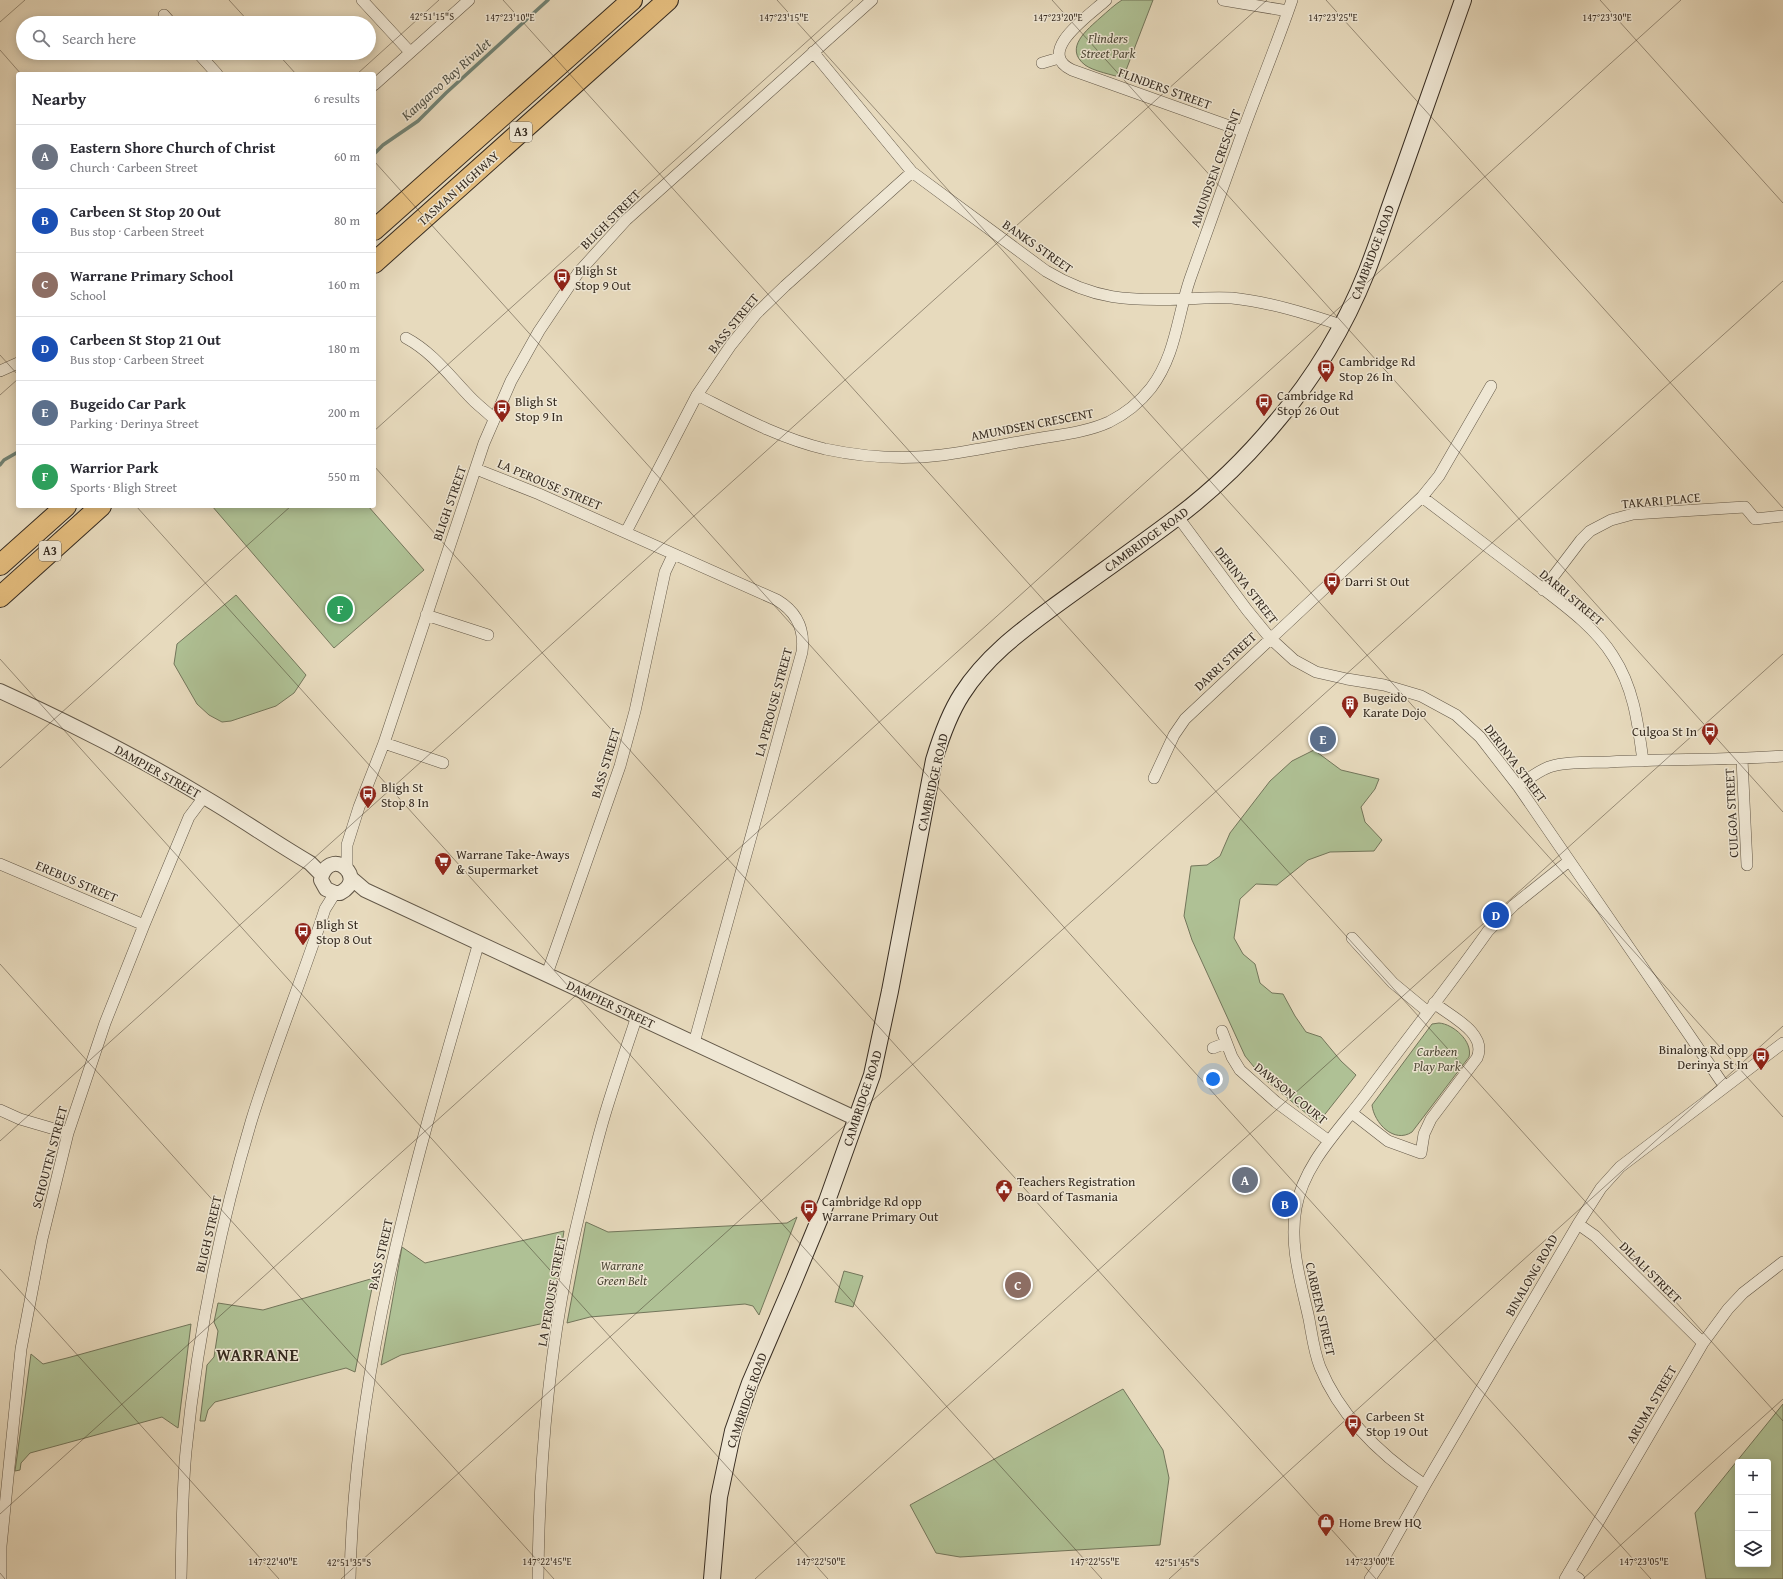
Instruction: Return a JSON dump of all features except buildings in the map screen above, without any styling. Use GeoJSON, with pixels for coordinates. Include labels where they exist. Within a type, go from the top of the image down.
{"type":"FeatureCollection","features":[{"type":"Feature","properties":{"kind":"highway","name":"TASMAN HIGHWAY"},"geometry":{"type":"LineString","coordinates":[[376,228],[632,0]]}},
{"type":"Feature","properties":{"kind":"highway","name":"TASMAN HIGHWAY"},"geometry":{"type":"LineString","coordinates":[[376,262],[668,0]]}},
{"type":"Feature","properties":{"kind":"highway","name":"A3"},"geometry":{"type":"LineString","coordinates":[[0,565],[64,508]]}},
{"type":"Feature","properties":{"kind":"highway","name":"A3"},"geometry":{"type":"LineString","coordinates":[[0,597],[99,508]]}},
{"type":"Feature","properties":{"kind":"main road","name":"CAMBRIDGE ROAD"},"geometry":{"type":"LineString","coordinates":[[712,1579],[719,1497],[733,1431],[746,1392],[793,1283],[857,1119],[872,1075],[880,1044],[934,760],[940,738],[950,714],[978,672],[994,654],[1089,581],[1178,517],[1218,482],[1275,424],[1302,390],[1327,353],[1366,273],[1463,0]]}},
{"type":"Feature","properties":{"kind":"street"},"geometry":{"type":"LineString","coordinates":[[362,0],[410,52]]}},
{"type":"Feature","properties":{"kind":"street"},"geometry":{"type":"LineString","coordinates":[[376,83],[469,0]]}},
{"type":"Feature","properties":{"kind":"street","name":"BLIGH STREET"},"geometry":{"type":"LineString","coordinates":[[336,870],[347,845],[359,806],[384,742],[494,419],[511,381],[539,332],[578,273],[600,246],[626,220],[872,0]]}},
{"type":"Feature","properties":{"kind":"street"},"geometry":{"type":"LineString","coordinates":[[1042,63],[1059,58],[1059,46],[1069,33],[1106,0]]}},
{"type":"Feature","properties":{"kind":"street"},"geometry":{"type":"LineString","coordinates":[[1223,0],[1290,5]]}},
{"type":"Feature","properties":{"kind":"street","name":"AMUNDSEN CRESCENT"},"geometry":{"type":"LineString","coordinates":[[697,395],[787,438],[826,449],[864,455],[905,457],[941,455],[1063,434],[1108,422],[1131,407],[1150,389],[1171,353],[1183,299],[1290,5]]}},
{"type":"Feature","properties":{"kind":"street","name":"BANKS STREET"},"geometry":{"type":"LineString","coordinates":[[813,52],[912,172],[1046,271],[1074,287],[1106,297],[1128,300],[1209,297],[1265,303],[1341,325]]}},
{"type":"Feature","properties":{"kind":"street","name":"FLINDERS STREET"},"geometry":{"type":"LineString","coordinates":[[1059,58],[1066,67],[1072,70],[1243,131]]}},
{"type":"Feature","properties":{"kind":"street"},"geometry":{"type":"LineString","coordinates":[[204,60],[214,72]]}},
{"type":"Feature","properties":{"kind":"street","name":"BASS STREET"},"geometry":{"type":"LineString","coordinates":[[626,532],[697,395],[731,345],[756,314],[785,286],[912,172]]}},
{"type":"Feature","properties":{"kind":"street"},"geometry":{"type":"LineString","coordinates":[[406,338],[418,344],[433,356],[473,400],[494,419]]}},
{"type":"Feature","properties":{"kind":"street"},"geometry":{"type":"LineString","coordinates":[[0,371],[16,364]]}},
{"type":"Feature","properties":{"kind":"street","name":"DARRI STREET"},"geometry":{"type":"LineString","coordinates":[[1154,778],[1174,735],[1185,719],[1422,497],[1439,476],[1491,386]]}},
{"type":"Feature","properties":{"kind":"street","name":"LA PEROUSE STREET"},"geometry":{"type":"LineString","coordinates":[[476,469],[540,494],[626,532],[673,555],[724,576],[783,604],[797,618],[802,632],[802,652],[694,1043]]}},
{"type":"Feature","properties":{"kind":"street","name":"DARRI STREET"},"geometry":{"type":"LineString","coordinates":[[1422,497],[1543,590],[1594,632],[1614,656],[1635,704],[1643,760]]}},
{"type":"Feature","properties":{"kind":"street","name":"TAKARI PLACE"},"geometry":{"type":"LineString","coordinates":[[1543,590],[1581,540],[1590,531],[1611,520],[1633,514],[1745,507],[1755,519],[1783,516]]}},
{"type":"Feature","properties":{"kind":"street","name":"DERINYA STREET"},"geometry":{"type":"LineString","coordinates":[[1178,517],[1246,610],[1270,638],[1294,660],[1316,672],[1409,691],[1444,708],[1467,724],[1480,737],[1518,786],[1725,1087]]}},
{"type":"Feature","properties":{"kind":"street","name":"BASS STREET"},"geometry":{"type":"LineString","coordinates":[[547,974],[620,766],[635,711],[665,572],[673,555]]}},
{"type":"Feature","properties":{"kind":"street"},"geometry":{"type":"LineString","coordinates":[[426,615],[488,635]]}},
{"type":"Feature","properties":{"kind":"street","name":"DAMPIER STREET"},"geometry":{"type":"LineString","coordinates":[[0,691],[56,716],[126,752],[204,797],[310,863],[336,870],[365,890],[857,1119]]}},
{"type":"Feature","properties":{"kind":"street"},"geometry":{"type":"LineString","coordinates":[[384,742],[443,763]]}},
{"type":"Feature","properties":{"kind":"street","name":"CULGOA STREET"},"geometry":{"type":"LineString","coordinates":[[1518,786],[1534,775],[1555,766],[1643,760],[1742,759],[1783,756]]}},
{"type":"Feature","properties":{"kind":"street","name":"CULGOA STREET"},"geometry":{"type":"LineString","coordinates":[[1742,759],[1747,865]]}},
{"type":"Feature","properties":{"kind":"street","name":"SCHOUTEN STREET"},"geometry":{"type":"LineString","coordinates":[[1,1579],[0,1546],[21,1349],[42,1239],[68,1133],[105,1023],[144,925],[189,818],[204,797]]}},
{"type":"Feature","properties":{"kind":"street","name":"CARBEEN STREET"},"geometry":{"type":"LineString","coordinates":[[1425,1485],[1389,1457],[1352,1419],[1329,1386],[1315,1351],[1297,1268],[1293,1232],[1296,1206],[1304,1181],[1329,1142],[1352,1114],[1488,931],[1501,918],[1569,861]]}},
{"type":"Feature","properties":{"kind":"street","name":"EREBUS STREET"},"geometry":{"type":"LineString","coordinates":[[0,864],[144,925]]}},
{"type":"Feature","properties":{"kind":"street"},"geometry":{"type":"LineString","coordinates":[[335,891],[348,887],[336,870],[321,880],[335,891],[365,890]]}},
{"type":"Feature","properties":{"kind":"street","name":"BLIGH STREET"},"geometry":{"type":"LineString","coordinates":[[182,1579],[183,1498],[186,1451],[205,1315],[218,1248],[252,1121],[326,909],[335,891]]}},
{"type":"Feature","properties":{"kind":"street"},"geometry":{"type":"LineString","coordinates":[[1352,938],[1394,983],[1431,1008],[1471,1031],[1478,1042],[1480,1053],[1431,1119],[1424,1134],[1421,1153],[1388,1141],[1352,1114]]}},
{"type":"Feature","properties":{"kind":"street","name":"BASS STREET"},"geometry":{"type":"LineString","coordinates":[[350,1579],[354,1502],[374,1348],[397,1241],[448,1048],[479,942]]}},
{"type":"Feature","properties":{"kind":"street","name":"LA PEROUSE STREET"},"geometry":{"type":"LineString","coordinates":[[538,1579],[544,1443],[559,1317],[576,1230],[602,1123],[637,1016]]}},
{"type":"Feature","properties":{"kind":"street","name":"DAWSON COURT"},"geometry":{"type":"LineString","coordinates":[[1222,1031],[1232,1057],[1240,1070],[1276,1102],[1329,1142]]}},
{"type":"Feature","properties":{"kind":"street"},"geometry":{"type":"LineString","coordinates":[[1213,1048],[1226,1043]]}},
{"type":"Feature","properties":{"kind":"street","name":"BINALONG ROAD"},"geometry":{"type":"LineString","coordinates":[[1370,1579],[1384,1558],[1425,1485],[1578,1224],[1601,1188],[1620,1167],[1783,1043]]}},
{"type":"Feature","properties":{"kind":"street"},"geometry":{"type":"LineString","coordinates":[[0,1110],[20,1119],[68,1133]]}},
{"type":"Feature","properties":{"kind":"street","name":"DILALI STREET"},"geometry":{"type":"LineString","coordinates":[[1578,1224],[1595,1236],[1703,1343]]}},
{"type":"Feature","properties":{"kind":"street","name":"ARUMA STREET"},"geometry":{"type":"LineString","coordinates":[[1567,1575],[1703,1343],[1728,1309],[1743,1293],[1783,1262]]}},
{"type":"Feature","properties":{"kind":"street"},"geometry":{"type":"LineString","coordinates":[[1567,1575],[1579,1579]]}},
{"type":"Feature","properties":{"kind":"green space","name":"Flinders Street Park"},"geometry":{"type":"Polygon","coordinates":[[[1122,0],[1153,0],[1123,78],[1098,71],[1085,65],[1079,59],[1076,52],[1077,46],[1084,33],[1122,0]]]}},
{"type":"Feature","properties":{"kind":"green space"},"geometry":{"type":"Polygon","coordinates":[[[214,508],[370,508],[424,570],[334,648],[214,508]]]}},
{"type":"Feature","properties":{"kind":"green space"},"geometry":{"type":"Polygon","coordinates":[[[236,595],[306,675],[294,693],[276,706],[231,721],[222,722],[209,715],[197,704],[174,664],[177,644],[236,595]]]}},
{"type":"Feature","properties":{"kind":"green space"},"geometry":{"type":"Polygon","coordinates":[[[1314,750],[1341,770],[1379,779],[1375,789],[1361,807],[1365,822],[1382,840],[1374,851],[1330,852],[1308,860],[1277,885],[1256,884],[1240,899],[1234,938],[1243,954],[1255,964],[1260,983],[1272,993],[1283,994],[1306,1032],[1321,1037],[1341,1061],[1356,1075],[1318,1123],[1263,1078],[1245,1056],[1192,940],[1184,916],[1191,866],[1207,865],[1220,856],[1230,833],[1270,781],[1292,761],[1314,750]]]}},
{"type":"Feature","properties":{"kind":"green space","name":"Carbeen Play Park"},"geometry":{"type":"Polygon","coordinates":[[[1439,1023],[1450,1026],[1461,1034],[1468,1045],[1469,1057],[1412,1132],[1405,1135],[1392,1133],[1381,1125],[1372,1105],[1432,1024],[1439,1023]]]}},
{"type":"Feature","properties":{"kind":"green space","name":"Warrane Green Belt"},"geometry":{"type":"Polygon","coordinates":[[[797,1217],[759,1315],[753,1306],[745,1304],[590,1317],[567,1323],[586,1222],[608,1232],[787,1223],[797,1217]]]}},
{"type":"Feature","properties":{"kind":"green space","name":"Warrane Green Belt"},"geometry":{"type":"Polygon","coordinates":[[[564,1231],[549,1322],[401,1355],[381,1365],[402,1247],[425,1263],[564,1231]]]}},
{"type":"Feature","properties":{"kind":"green space"},"geometry":{"type":"Polygon","coordinates":[[[844,1271],[863,1276],[853,1307],[835,1302],[844,1271]]]}},
{"type":"Feature","properties":{"kind":"green space"},"geometry":{"type":"Polygon","coordinates":[[[374,1278],[355,1372],[346,1368],[215,1402],[208,1410],[205,1421],[200,1421],[207,1365],[214,1357],[218,1331],[214,1322],[218,1303],[263,1310],[374,1278]]]}},
{"type":"Feature","properties":{"kind":"green space"},"geometry":{"type":"Polygon","coordinates":[[[191,1324],[178,1428],[162,1417],[30,1453],[21,1463],[20,1470],[15,1471],[31,1354],[43,1364],[191,1324]]]}},
{"type":"Feature","properties":{"kind":"green space"},"geometry":{"type":"Polygon","coordinates":[[[1123,1389],[1163,1450],[1169,1478],[1160,1545],[960,1557],[936,1553],[910,1505],[1123,1389]]]}},
{"type":"Feature","properties":{"kind":"green space"},"geometry":{"type":"Polygon","coordinates":[[[1783,1404],[1783,1579],[1706,1579],[1695,1513],[1735,1463],[1735,1567],[1771,1567],[1771,1459],[1739,1459],[1783,1404]]]}},
{"type":"Feature","properties":{"kind":"waterway","name":"Kangaroo Bay Rivulet"},"geometry":{"type":"LineString","coordinates":[[376,152],[383,145],[418,121],[446,93],[548,0]]}},
{"type":"Feature","properties":{"kind":"waterway","name":"Kangaroo Bay Rivulet"},"geometry":{"type":"LineString","coordinates":[[0,465],[4,460],[16,453]]}},
{"type":"Feature","properties":{"kind":"place","name":"Bligh St Stop 9 Out"},"geometry":{"type":"Point","coordinates":[562,292]}},
{"type":"Feature","properties":{"kind":"place","name":"Cambridge Rd Stop 26 In"},"geometry":{"type":"Point","coordinates":[1326,383]}},
{"type":"Feature","properties":{"kind":"place","name":"Cambridge Rd Stop 26 Out"},"geometry":{"type":"Point","coordinates":[1264,417]}},
{"type":"Feature","properties":{"kind":"place","name":"Bligh St Stop 9 In"},"geometry":{"type":"Point","coordinates":[502,423]}},
{"type":"Feature","properties":{"kind":"place","name":"Darri St Out"},"geometry":{"type":"Point","coordinates":[1332,596]}},
{"type":"Feature","properties":{"kind":"place","name":"Warrior Park"},"geometry":{"type":"Point","coordinates":[340,609]}},
{"type":"Feature","properties":{"kind":"place","name":"Bugeido Karate Dojo"},"geometry":{"type":"Point","coordinates":[1350,719]}},
{"type":"Feature","properties":{"kind":"place","name":"Bugeido Car Park"},"geometry":{"type":"Point","coordinates":[1323,739]}},
{"type":"Feature","properties":{"kind":"place","name":"Culgoa St In"},"geometry":{"type":"Point","coordinates":[1710,746]}},
{"type":"Feature","properties":{"kind":"place","name":"Bligh St Stop 8 In"},"geometry":{"type":"Point","coordinates":[368,809]}},
{"type":"Feature","properties":{"kind":"place","name":"Warrane Take-Aways & Supermarket"},"geometry":{"type":"Point","coordinates":[443,876]}},
{"type":"Feature","properties":{"kind":"place","name":"Carbeen St Stop 21 Out"},"geometry":{"type":"Point","coordinates":[1496,915]}},
{"type":"Feature","properties":{"kind":"place","name":"Bligh St Stop 8 Out"},"geometry":{"type":"Point","coordinates":[303,946]}},
{"type":"Feature","properties":{"kind":"place","name":"Binalong Rd opp Derinya St In"},"geometry":{"type":"Point","coordinates":[1761,1071]}},
{"type":"Feature","properties":{"kind":"place","name":"Eastern Shore Church of Christ"},"geometry":{"type":"Point","coordinates":[1245,1180]}},
{"type":"Feature","properties":{"kind":"place","name":"Teachers Registration Board of Tasmania"},"geometry":{"type":"Point","coordinates":[1004,1203]}},
{"type":"Feature","properties":{"kind":"place","name":"Carbeen St Stop 20 Out"},"geometry":{"type":"Point","coordinates":[1285,1204]}},
{"type":"Feature","properties":{"kind":"place","name":"Cambridge Rd opp Warrane Primary Out"},"geometry":{"type":"Point","coordinates":[809,1223]}},
{"type":"Feature","properties":{"kind":"place","name":"Warrane Primary School"},"geometry":{"type":"Point","coordinates":[1018,1285]}},
{"type":"Feature","properties":{"kind":"place","name":"Carbeen St Stop 19 Out"},"geometry":{"type":"Point","coordinates":[1353,1438]}},
{"type":"Feature","properties":{"kind":"place","name":"Home Brew HQ"},"geometry":{"type":"Point","coordinates":[1326,1537]}},
{"type":"Feature","properties":{"kind":"district","name":"WARRANE"},"geometry":{"type":"Point","coordinates":[258,1355]}}]}
